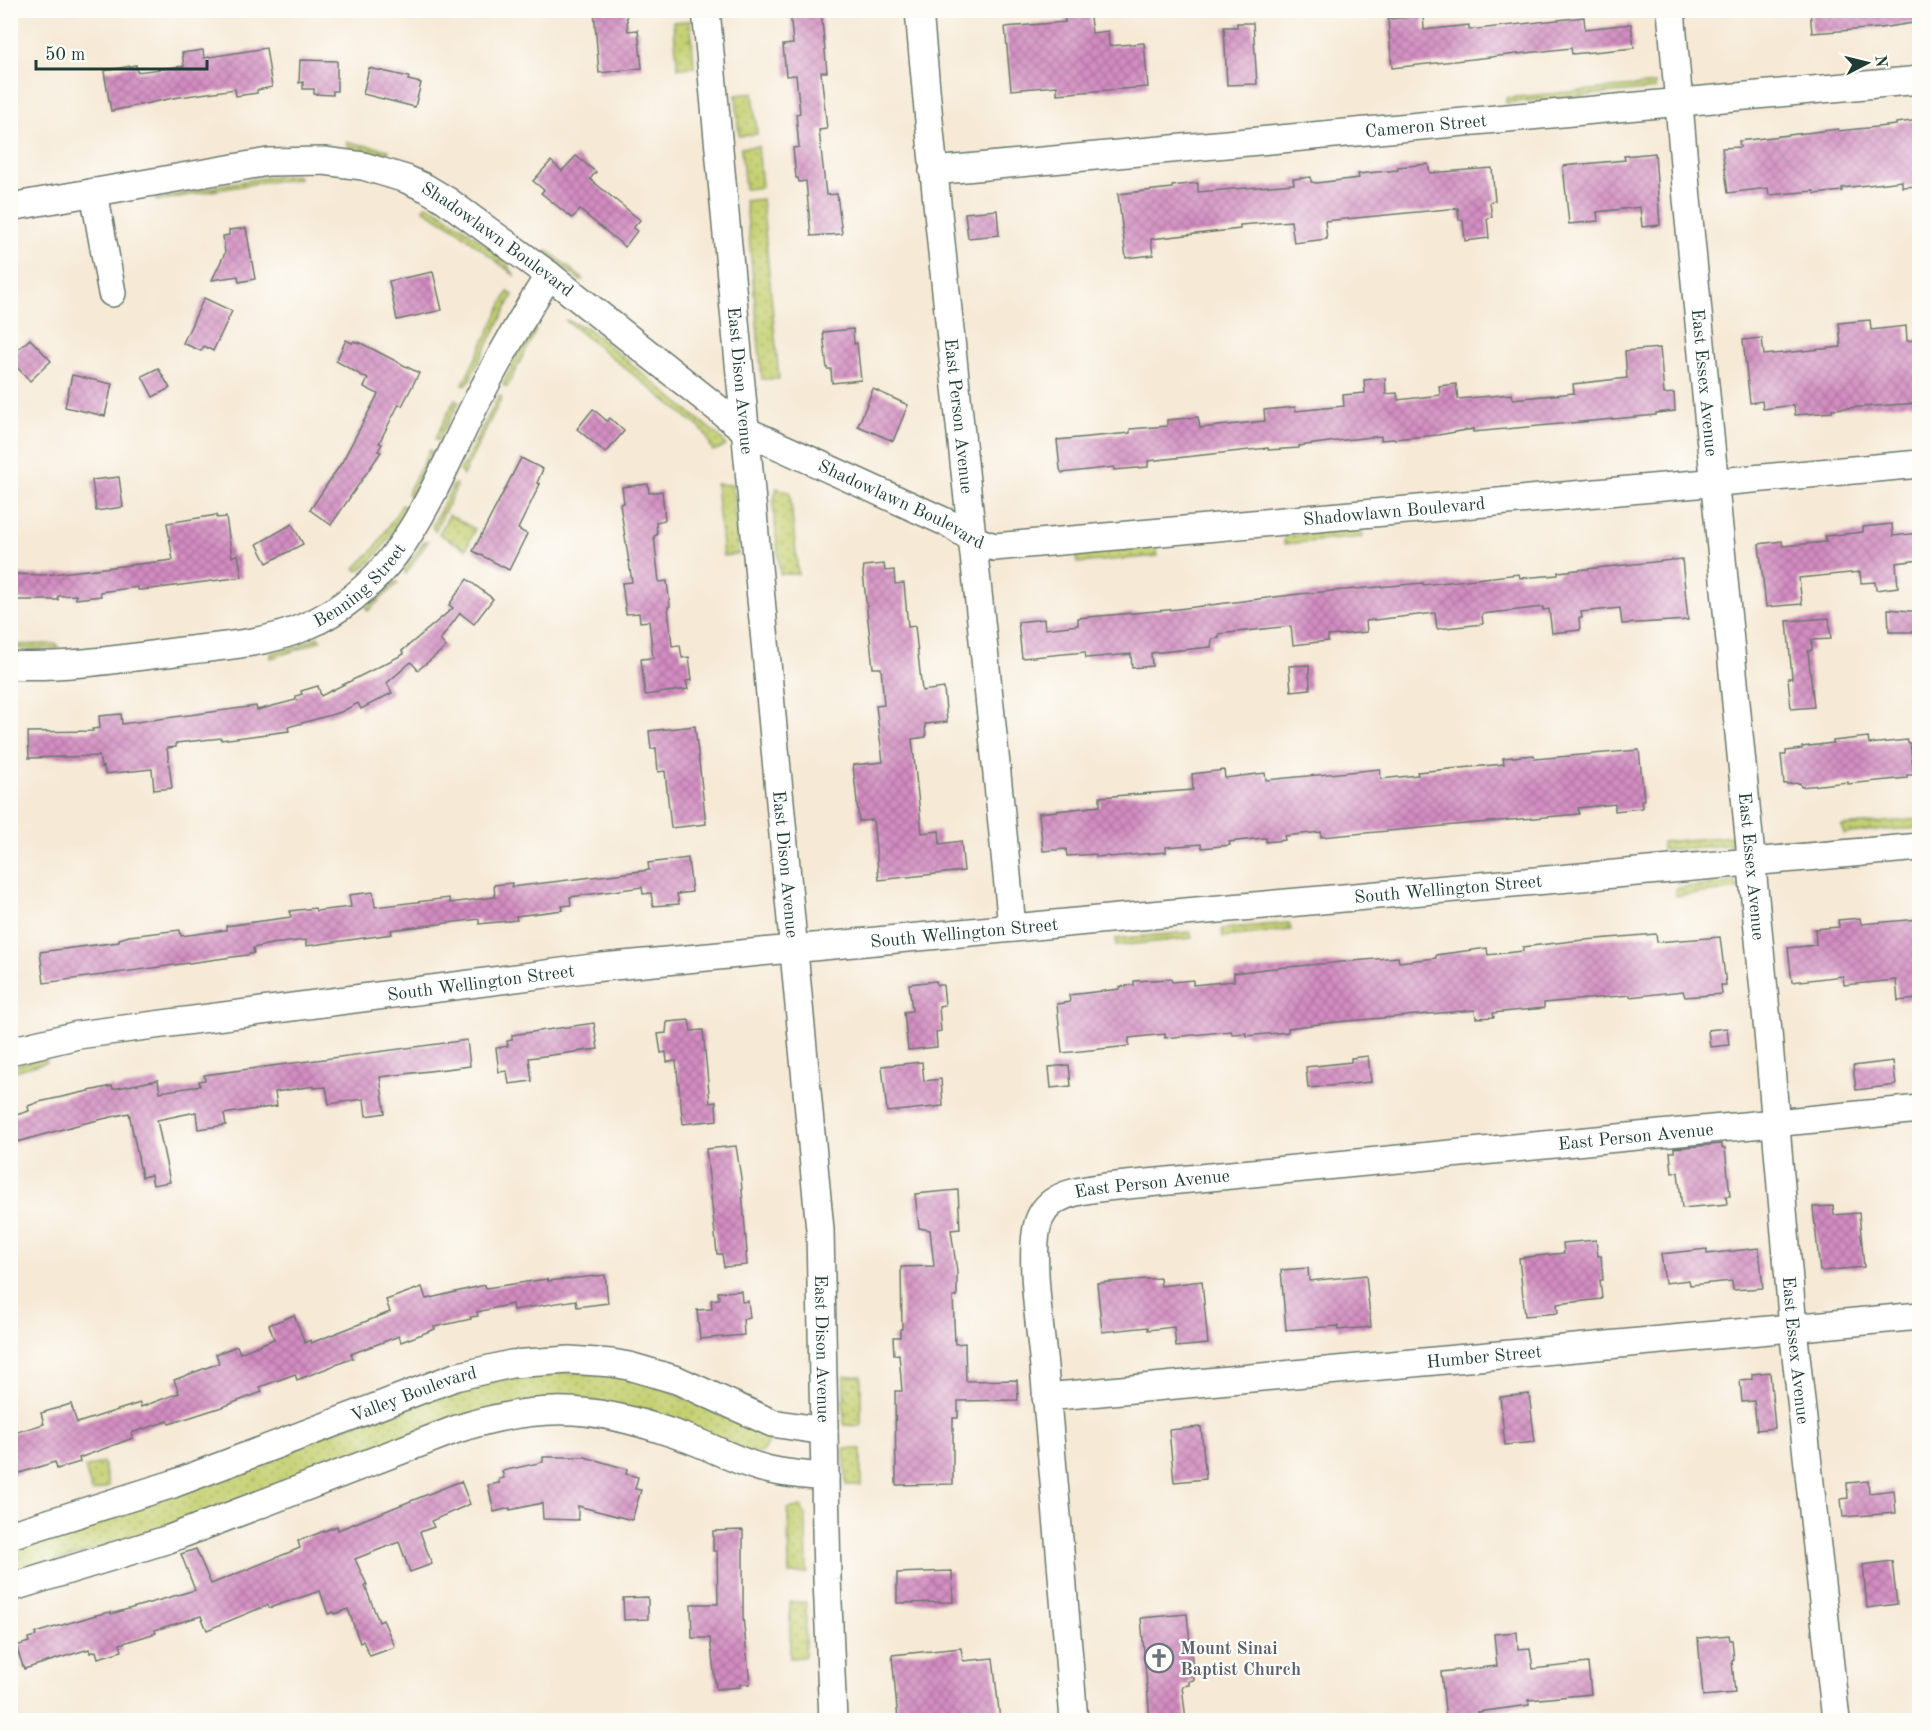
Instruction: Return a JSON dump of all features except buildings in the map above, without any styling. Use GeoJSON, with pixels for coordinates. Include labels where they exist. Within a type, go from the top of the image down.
{"type":"FeatureCollection","features":[{"type":"Feature","properties":{"kind":"street","name":"East Dison Avenue"},"geometry":{"type":"LineString","coordinates":[[706,10],[820,1230],[829,1666],[833,1720]]}},
{"type":"Feature","properties":{"kind":"street","name":"East Person Avenue"},"geometry":{"type":"LineString","coordinates":[[920,10],[933,171],[974,540],[1012,928]]}},
{"type":"Feature","properties":{"kind":"street","name":"East Essex Avenue"},"geometry":{"type":"LineString","coordinates":[[1671,10],[1776,1122],[1793,1328],[1836,1720]]}},
{"type":"Feature","properties":{"kind":"street","name":"Cameron Street"},"geometry":{"type":"LineString","coordinates":[[933,171],[1920,80]]}},
{"type":"Feature","properties":{"kind":"street","name":"Shadowlawn Boulevard"},"geometry":{"type":"LineString","coordinates":[[10,207],[268,162],[324,161],[363,166],[406,179],[436,194],[549,275],[746,431],[950,524],[974,540],[993,547],[1920,464]]}},
{"type":"Feature","properties":{"kind":"street"},"geometry":{"type":"LineString","coordinates":[[94,192],[112,293]]}},
{"type":"Feature","properties":{"kind":"street","name":"Benning Street"},"geometry":{"type":"LineString","coordinates":[[10,665],[65,665],[260,640],[304,627],[351,599],[387,565],[415,526],[477,399],[517,325],[549,275]]}},
{"type":"Feature","properties":{"kind":"street","name":"South Wellington Street"},"geometry":{"type":"LineString","coordinates":[[10,1051],[78,1035],[532,975],[1012,928],[1920,847]]}},
{"type":"Feature","properties":{"kind":"street","name":"East Person Avenue"},"geometry":{"type":"LineString","coordinates":[[1074,1720],[1036,1281],[1036,1227],[1050,1204],[1067,1194],[1118,1185],[1920,1108]]}},
{"type":"Feature","properties":{"kind":"street","name":"Humber Street"},"geometry":{"type":"LineString","coordinates":[[1047,1397],[1920,1316]]}},
{"type":"Feature","properties":{"kind":"street","name":"Valley Boulevard"},"geometry":{"type":"LineString","coordinates":[[10,1535],[173,1484],[454,1377],[495,1366],[569,1360],[629,1366],[676,1380],[772,1423],[824,1431]]}},
{"type":"Feature","properties":{"kind":"street"},"geometry":{"type":"LineString","coordinates":[[10,1588],[169,1539],[457,1429],[487,1420],[540,1410],[586,1411],[635,1420],[765,1469],[825,1478]]}},
{"type":"Feature","properties":{"kind":"green space"},"geometry":{"type":"Polygon","coordinates":[[[689,21],[694,67],[678,68],[673,22],[689,21]]]}},
{"type":"Feature","properties":{"kind":"green space"},"geometry":{"type":"Polygon","coordinates":[[[1655,84],[1655,89],[1506,103],[1506,98],[1655,84]]]}},
{"type":"Feature","properties":{"kind":"green space"},"geometry":{"type":"Polygon","coordinates":[[[753,93],[757,134],[739,136],[736,95],[753,93]]]}},
{"type":"Feature","properties":{"kind":"green space"},"geometry":{"type":"Polygon","coordinates":[[[347,142],[389,150],[386,154],[381,151],[380,153],[348,147],[347,142]]]}},
{"type":"Feature","properties":{"kind":"green space"},"geometry":{"type":"Polygon","coordinates":[[[758,146],[762,187],[745,189],[741,148],[758,146]]]}},
{"type":"Feature","properties":{"kind":"green space"},"geometry":{"type":"Polygon","coordinates":[[[297,175],[299,179],[264,182],[156,201],[155,199],[213,187],[216,189],[216,186],[268,177],[297,175]]]}},
{"type":"Feature","properties":{"kind":"green space"},"geometry":{"type":"Polygon","coordinates":[[[762,199],[779,379],[762,379],[745,201],[762,199]]]}},
{"type":"Feature","properties":{"kind":"green space"},"geometry":{"type":"Polygon","coordinates":[[[426,205],[474,236],[500,258],[514,275],[456,229],[423,209],[426,205]]]}},
{"type":"Feature","properties":{"kind":"green space"},"geometry":{"type":"Polygon","coordinates":[[[547,250],[583,279],[581,281],[545,253],[547,250]]]}},
{"type":"Feature","properties":{"kind":"green space"},"geometry":{"type":"Polygon","coordinates":[[[508,292],[513,295],[467,385],[463,384],[508,292]]]}},
{"type":"Feature","properties":{"kind":"green space"},"geometry":{"type":"Polygon","coordinates":[[[565,320],[587,328],[721,438],[726,446],[713,451],[700,428],[565,320]]]}},
{"type":"Feature","properties":{"kind":"green space"},"geometry":{"type":"Polygon","coordinates":[[[533,329],[536,330],[507,387],[503,385],[525,339],[533,329]]]}},
{"type":"Feature","properties":{"kind":"green space"},"geometry":{"type":"Polygon","coordinates":[[[499,396],[502,397],[463,475],[460,471],[499,396]]]}},
{"type":"Feature","properties":{"kind":"green space"},"geometry":{"type":"Polygon","coordinates":[[[455,399],[459,402],[438,441],[435,439],[455,399]]]}},
{"type":"Feature","properties":{"kind":"green space"},"geometry":{"type":"Polygon","coordinates":[[[430,450],[433,454],[410,496],[407,494],[430,450]]]}},
{"type":"Feature","properties":{"kind":"green space"},"geometry":{"type":"Polygon","coordinates":[[[455,484],[457,486],[435,531],[432,527],[455,484]]]}},
{"type":"Feature","properties":{"kind":"green space"},"geometry":{"type":"Polygon","coordinates":[[[716,484],[733,485],[738,554],[723,556],[716,484]]]}},
{"type":"Feature","properties":{"kind":"green space"},"geometry":{"type":"Polygon","coordinates":[[[777,488],[790,493],[798,574],[780,574],[773,503],[777,488]]]}},
{"type":"Feature","properties":{"kind":"green space"},"geometry":{"type":"Polygon","coordinates":[[[402,505],[406,508],[385,543],[373,559],[358,571],[355,568],[375,548],[402,505]]]}},
{"type":"Feature","properties":{"kind":"green space"},"geometry":{"type":"Polygon","coordinates":[[[449,515],[475,529],[466,549],[439,534],[449,515]]]}},
{"type":"Feature","properties":{"kind":"green space"},"geometry":{"type":"Polygon","coordinates":[[[1361,529],[1363,537],[1284,544],[1285,536],[1361,529]]]}},
{"type":"Feature","properties":{"kind":"green space"},"geometry":{"type":"Polygon","coordinates":[[[424,541],[428,541],[406,574],[404,570],[424,541]]]}},
{"type":"Feature","properties":{"kind":"green space"},"geometry":{"type":"Polygon","coordinates":[[[1156,547],[1158,556],[1077,563],[1077,554],[1156,547]]]}},
{"type":"Feature","properties":{"kind":"green space"},"geometry":{"type":"Polygon","coordinates":[[[396,581],[398,583],[368,611],[366,607],[375,600],[377,601],[377,598],[396,581]]]}},
{"type":"Feature","properties":{"kind":"green space"},"geometry":{"type":"Polygon","coordinates":[[[318,637],[321,640],[300,649],[271,658],[271,653],[297,646],[299,648],[300,645],[318,637]]]}},
{"type":"Feature","properties":{"kind":"green space"},"geometry":{"type":"Polygon","coordinates":[[[57,644],[57,649],[11,649],[11,645],[57,644]]]}},
{"type":"Feature","properties":{"kind":"green space"},"geometry":{"type":"Polygon","coordinates":[[[1919,819],[1918,828],[1871,831],[1870,829],[1844,834],[1842,826],[1919,819]]]}},
{"type":"Feature","properties":{"kind":"green space"},"geometry":{"type":"Polygon","coordinates":[[[1735,836],[1733,844],[1730,845],[1662,850],[1662,842],[1735,836]]]}},
{"type":"Feature","properties":{"kind":"green space"},"geometry":{"type":"Polygon","coordinates":[[[1734,882],[1740,889],[1676,896],[1676,888],[1698,886],[1699,888],[1708,885],[1711,887],[1711,885],[1734,882]]]}},
{"type":"Feature","properties":{"kind":"green space"},"geometry":{"type":"Polygon","coordinates":[[[1289,923],[1291,930],[1223,937],[1222,929],[1289,923]]]}},
{"type":"Feature","properties":{"kind":"green space"},"geometry":{"type":"Polygon","coordinates":[[[1190,932],[1192,938],[1116,946],[1116,939],[1190,932]]]}},
{"type":"Feature","properties":{"kind":"green space"},"geometry":{"type":"Polygon","coordinates":[[[45,1057],[47,1062],[11,1072],[11,1067],[45,1057]]]}},
{"type":"Feature","properties":{"kind":"green space"},"geometry":{"type":"Polygon","coordinates":[[[544,1371],[612,1375],[657,1386],[767,1435],[768,1443],[761,1453],[752,1454],[592,1401],[200,1516],[11,1576],[11,1546],[457,1387],[544,1371]]]}},
{"type":"Feature","properties":{"kind":"green space"},"geometry":{"type":"Polygon","coordinates":[[[844,1376],[861,1376],[861,1426],[844,1425],[846,1414],[844,1414],[843,1399],[846,1399],[846,1396],[844,1396],[844,1376]]]}},
{"type":"Feature","properties":{"kind":"green space"},"geometry":{"type":"Polygon","coordinates":[[[844,1449],[861,1449],[861,1485],[846,1485],[844,1449]]]}},
{"type":"Feature","properties":{"kind":"green space"},"geometry":{"type":"Polygon","coordinates":[[[103,1462],[109,1487],[92,1492],[85,1468],[103,1462]]]}},
{"type":"Feature","properties":{"kind":"green space"},"geometry":{"type":"Polygon","coordinates":[[[801,1506],[806,1518],[807,1573],[789,1574],[788,1509],[801,1506]]]}},
{"type":"Feature","properties":{"kind":"green space"},"geometry":{"type":"Polygon","coordinates":[[[790,1602],[806,1602],[804,1611],[806,1612],[805,1657],[790,1658],[790,1602]]]}},
{"type":"Feature","properties":{"kind":"place","name":"Mount Sinai Baptist Church"},"geometry":{"type":"Point","coordinates":[1159,1658]}}]}
